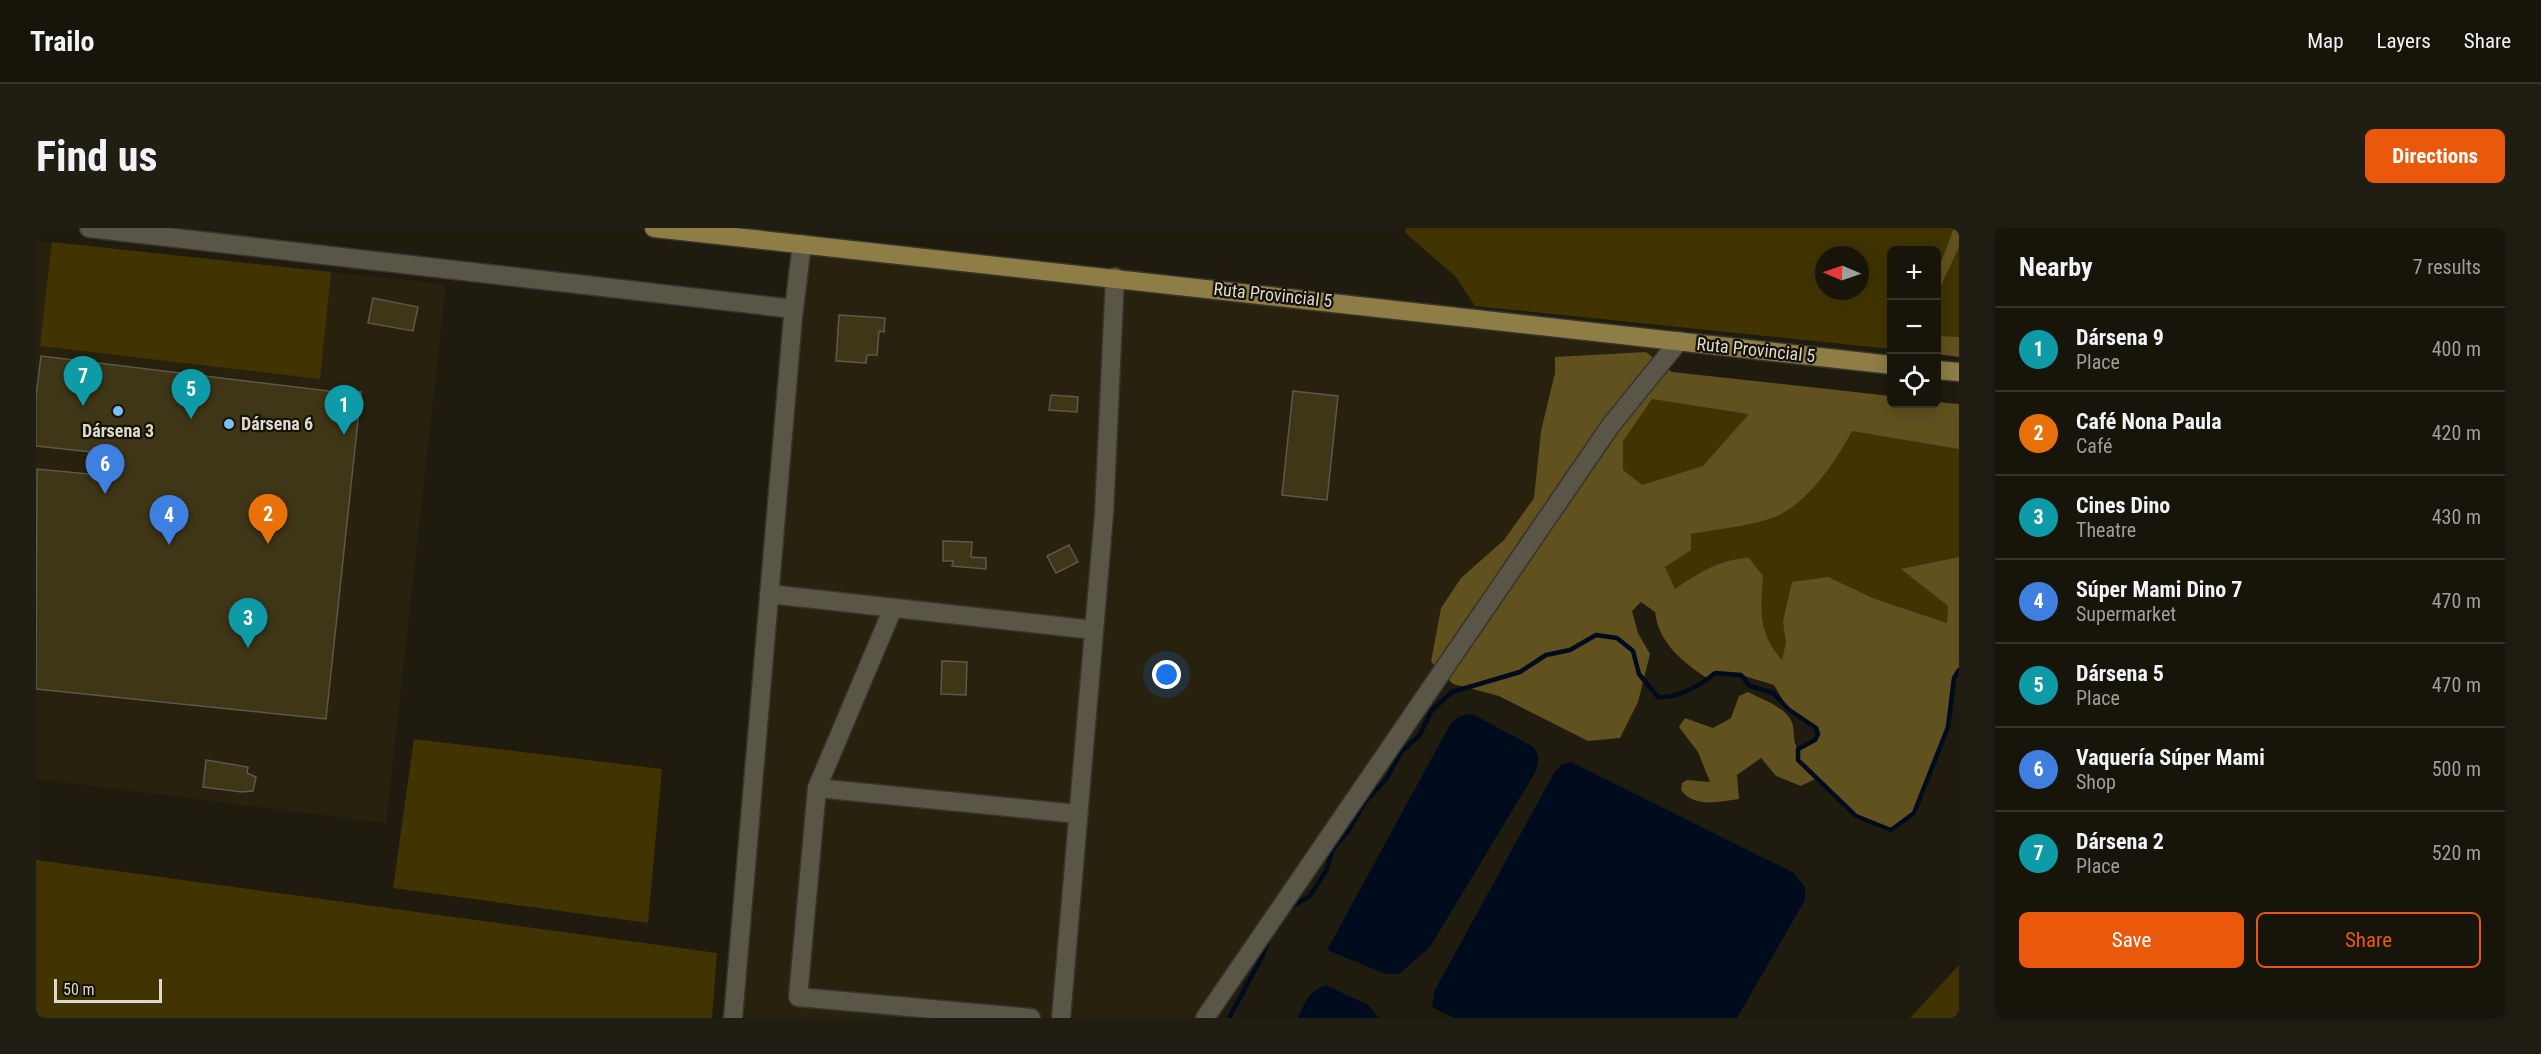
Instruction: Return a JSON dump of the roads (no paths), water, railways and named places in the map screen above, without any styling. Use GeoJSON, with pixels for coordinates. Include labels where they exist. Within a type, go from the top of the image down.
{"type":"FeatureCollection","features":[{"type":"Feature","properties":{"kind":"main road","name":"Ruta Provincial 5"},"geometry":{"type":"LineString","coordinates":[[654,228],[1887,364]]}},
{"type":"Feature","properties":{"kind":"main road"},"geometry":{"type":"LineString","coordinates":[[1941,370],[1959,372]]}},
{"type":"Feature","properties":{"kind":"street"},"geometry":{"type":"LineString","coordinates":[[89,228],[794,309]]}},
{"type":"Feature","properties":{"kind":"street"},"geometry":{"type":"LineString","coordinates":[[733,1018],[794,309],[802,244]]}},
{"type":"Feature","properties":{"kind":"street"},"geometry":{"type":"LineString","coordinates":[[1060,1018],[1094,630],[1120,278]]}},
{"type":"Feature","properties":{"kind":"street"},"geometry":{"type":"LineString","coordinates":[[1205,1018],[1611,425],[1679,341]]}},
{"type":"Feature","properties":{"kind":"street"},"geometry":{"type":"LineString","coordinates":[[769,594],[1094,630]]}},
{"type":"Feature","properties":{"kind":"street"},"geometry":{"type":"LineString","coordinates":[[893,608],[817,788],[798,997],[1031,1018]]}},
{"type":"Feature","properties":{"kind":"street"},"geometry":{"type":"LineString","coordinates":[[817,788],[1078,814]]}},
{"type":"Feature","properties":{"kind":"water"},"geometry":{"type":"Polygon","coordinates":[[[1472,714],[1532,746],[1538,755],[1538,764],[1536,771],[1430,947],[1399,974],[1386,974],[1327,950],[1451,723],[1460,716],[1472,714]]]}},
{"type":"Feature","properties":{"kind":"water"},"geometry":{"type":"Polygon","coordinates":[[[1571,762],[1794,873],[1805,887],[1805,900],[1737,1018],[1454,1018],[1432,1007],[1435,990],[1554,773],[1561,765],[1571,762]]]}},
{"type":"Feature","properties":{"kind":"water"},"geometry":{"type":"Polygon","coordinates":[[[1326,985],[1368,1005],[1379,1018],[1298,1018],[1305,1002],[1320,987],[1326,985]]]}},
{"type":"Feature","properties":{"kind":"waterway"},"geometry":{"type":"LineString","coordinates":[[1289,908],[1310,896],[1326,871],[1333,849],[1348,831],[1365,802],[1387,778],[1401,752],[1419,736],[1432,710],[1452,692],[1520,672],[1546,655],[1570,650],[1596,635],[1617,638],[1633,651],[1639,674],[1658,697],[1673,696],[1688,690],[1715,673],[1741,675],[1750,686],[1773,693],[1788,709],[1816,728],[1818,734],[1815,740],[1798,749],[1798,760],[1856,816],[1891,830],[1914,813],[1948,727],[1954,678],[1959,670]]}},
{"type":"Feature","properties":{"kind":"waterway"},"geometry":{"type":"LineString","coordinates":[[1229,1018],[1262,957],[1269,938]]}},
{"type":"Feature","properties":{"kind":"place","name":"Dársena 2"},"geometry":{"type":"Point","coordinates":[83,406]}},
{"type":"Feature","properties":{"kind":"place","name":"Dársena 3"},"geometry":{"type":"Point","coordinates":[118,411]}},
{"type":"Feature","properties":{"kind":"place","name":"Dársena 5"},"geometry":{"type":"Point","coordinates":[191,419]}},
{"type":"Feature","properties":{"kind":"place","name":"Dársena 6"},"geometry":{"type":"Point","coordinates":[229,424]}},
{"type":"Feature","properties":{"kind":"place","name":"Dársena 9"},"geometry":{"type":"Point","coordinates":[344,435]}},
{"type":"Feature","properties":{"kind":"place","name":"Vaquería Súper Mami"},"geometry":{"type":"Point","coordinates":[105,494]}},
{"type":"Feature","properties":{"kind":"place","name":"Café Nona Paula"},"geometry":{"type":"Point","coordinates":[268,544]}},
{"type":"Feature","properties":{"kind":"place","name":"Súper Mami Dino 7"},"geometry":{"type":"Point","coordinates":[169,545]}},
{"type":"Feature","properties":{"kind":"place","name":"Cines Dino"},"geometry":{"type":"Point","coordinates":[248,648]}}]}
